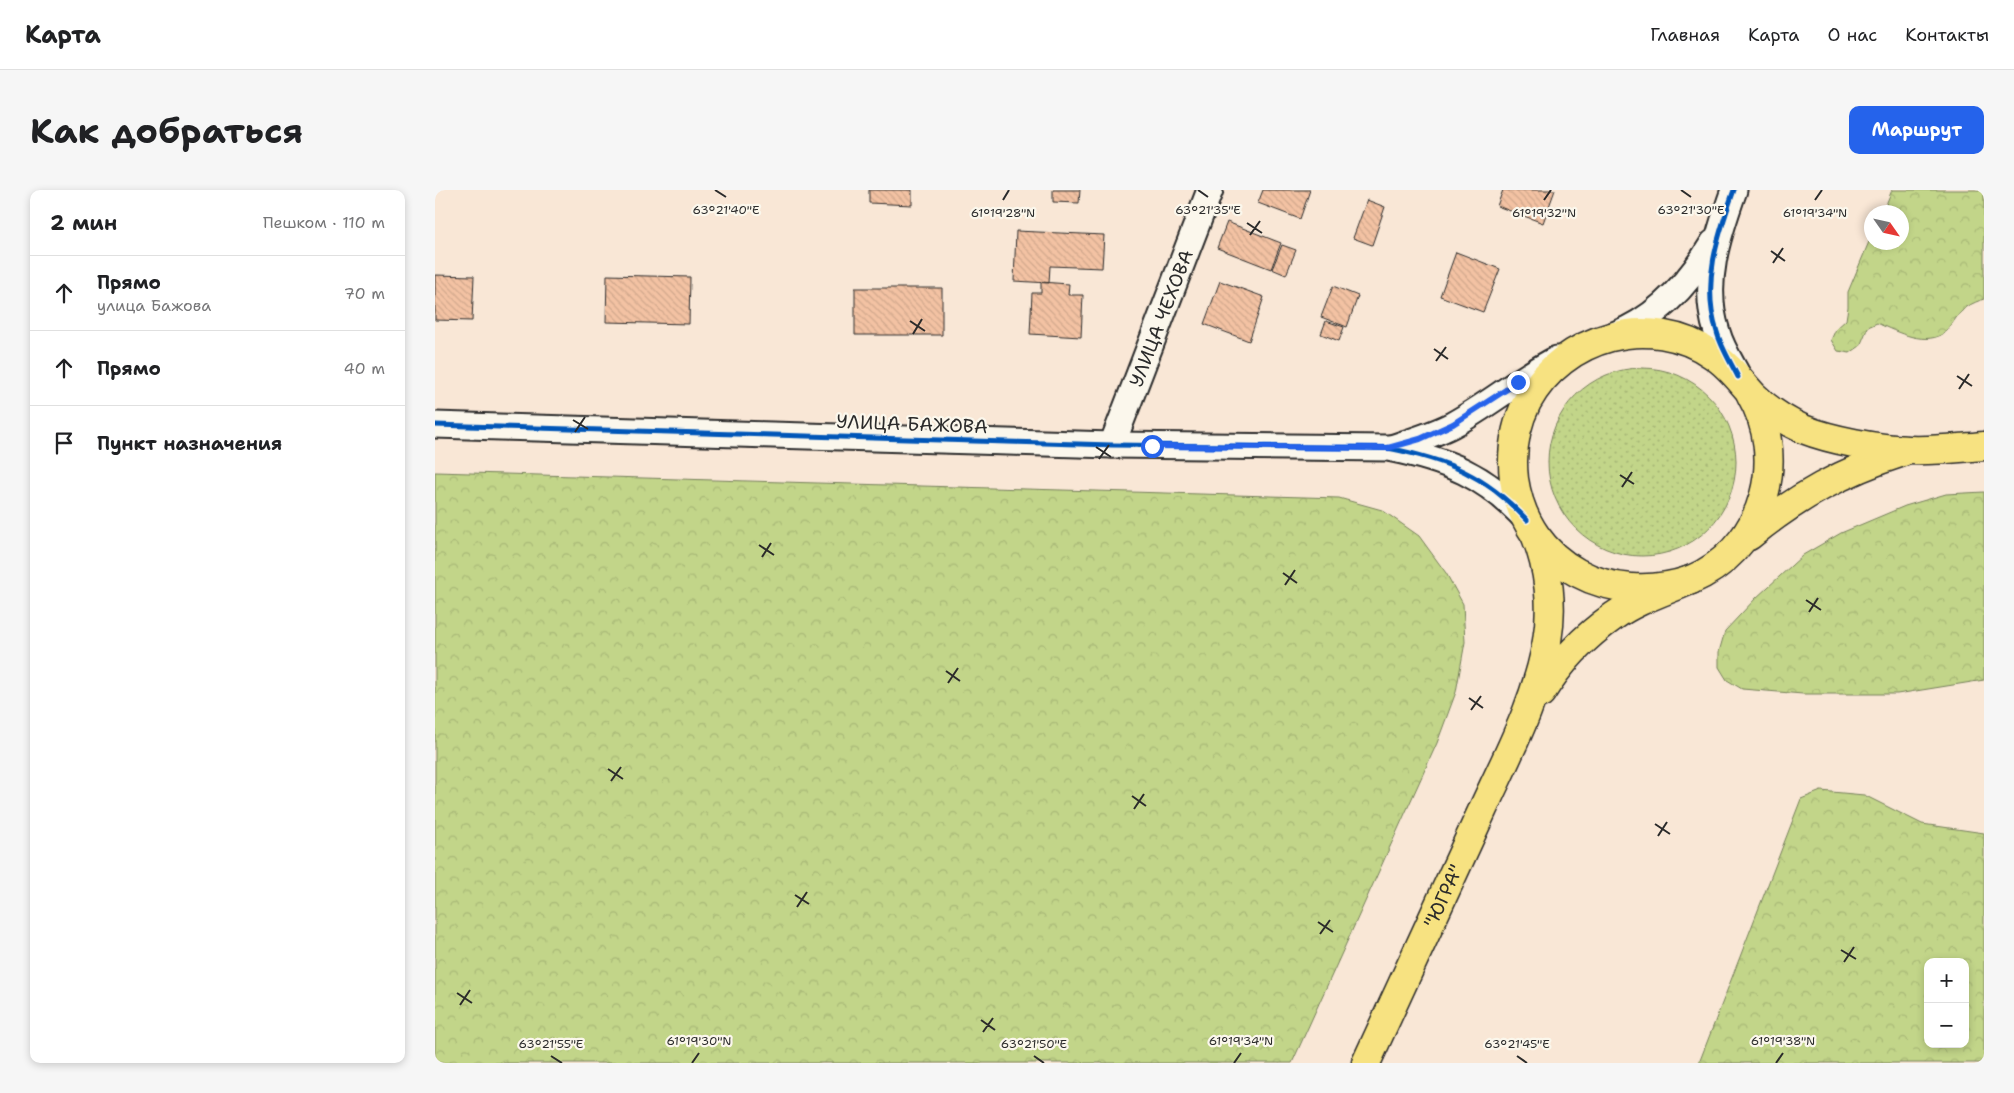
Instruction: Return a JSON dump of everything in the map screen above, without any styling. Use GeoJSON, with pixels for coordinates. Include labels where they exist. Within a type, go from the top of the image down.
{"type":"FeatureCollection","features":[{"type":"Feature","properties":{"kind":"highway"},"geometry":{"type":"LineString","coordinates":[[1691,580],[1663,588],[1648,589],[1604,584],[1577,572],[1543,544],[1520,505],[1513,472],[1515,439],[1519,423],[1533,392],[1542,379],[1554,367],[1581,347],[1613,336],[1648,333],[1681,339],[1713,354],[1771,410],[1804,429],[1834,439],[1908,450],[1984,446]]}},
{"type":"Feature","properties":{"kind":"highway"},"geometry":{"type":"LineString","coordinates":[[1738,545],[1747,534],[1760,508],[1765,495],[1769,466],[1769,452],[1764,423],[1756,403],[1741,381]]}},
{"type":"Feature","properties":{"kind":"highway"},"geometry":{"type":"LineString","coordinates":[[1519,728],[1554,672],[1592,632],[1633,605],[1691,580],[1716,565],[1761,526],[1819,487],[1872,462],[1908,450]]}},
{"type":"Feature","properties":{"kind":"highway"},"geometry":{"type":"LineString","coordinates":[[1519,728],[1541,670],[1550,619],[1549,589],[1543,558],[1531,526]]}},
{"type":"Feature","properties":{"kind":"highway","name":"\"ЮГРА\""},"geometry":{"type":"LineString","coordinates":[[1366,1063],[1519,728]]}},
{"type":"Feature","properties":{"kind":"street","name":"УЛИЦА ЧЕХОВА"},"geometry":{"type":"LineString","coordinates":[[1112,445],[1211,190]]}},
{"type":"Feature","properties":{"kind":"street"},"geometry":{"type":"LineString","coordinates":[[1734,190],[1719,232],[1710,292],[1712,313],[1717,333],[1741,381]]}},
{"type":"Feature","properties":{"kind":"street"},"geometry":{"type":"LineString","coordinates":[[1613,336],[1649,316],[1688,281],[1719,232]]}},
{"type":"Feature","properties":{"kind":"street"},"geometry":{"type":"LineString","coordinates":[[1388,448],[1420,439],[1453,424],[1518,382],[1581,347]]}},
{"type":"Feature","properties":{"kind":"street","name":"УЛИЦА БАЖОВА"},"geometry":{"type":"LineString","coordinates":[[435,424],[1112,445],[1388,448]]}},
{"type":"Feature","properties":{"kind":"street"},"geometry":{"type":"LineString","coordinates":[[1388,448],[1423,455],[1473,475],[1503,496],[1531,526]]}},
{"type":"Feature","properties":{"kind":"green space"},"geometry":{"type":"Polygon","coordinates":[[[1892,190],[1984,190],[1984,299],[1965,308],[1947,331],[1939,336],[1930,338],[1912,337],[1877,323],[1868,327],[1860,346],[1850,353],[1838,351],[1831,340],[1836,329],[1846,320],[1848,292],[1866,250],[1909,250],[1909,205],[1886,205],[1892,190]]]}},
{"type":"Feature","properties":{"kind":"green space"},"geometry":{"type":"Polygon","coordinates":[[[1633,368],[1651,368],[1669,372],[1686,379],[1702,389],[1715,402],[1729,426],[1736,453],[1736,471],[1729,498],[1715,522],[1702,535],[1686,545],[1669,552],[1651,556],[1633,556],[1615,552],[1598,545],[1582,535],[1569,522],[1559,506],[1552,489],[1548,471],[1548,453],[1552,435],[1559,418],[1569,402],[1582,389],[1598,379],[1615,372],[1633,368]]]}},
{"type":"Feature","properties":{"kind":"green space"},"geometry":{"type":"Polygon","coordinates":[[[435,472],[1339,498],[1382,510],[1419,536],[1446,573],[1463,604],[1465,642],[1456,692],[1437,743],[1292,1063],[435,1063],[435,472]]]}},
{"type":"Feature","properties":{"kind":"green space"},"geometry":{"type":"Polygon","coordinates":[[[1984,492],[1984,680],[1897,694],[1803,694],[1742,689],[1727,680],[1719,667],[1719,652],[1725,631],[1756,598],[1803,555],[1841,533],[1905,506],[1946,494],[1984,492]]]}},
{"type":"Feature","properties":{"kind":"green space"},"geometry":{"type":"Polygon","coordinates":[[[1821,791],[1864,795],[1922,824],[1984,833],[1984,1063],[1699,1063],[1801,799],[1821,791]]]}},
{"type":"Feature","properties":{"kind":"building"},"geometry":{"type":"Polygon","coordinates":[[[869,190],[912,190],[912,205],[869,203],[869,190]]]}},
{"type":"Feature","properties":{"kind":"building"},"geometry":{"type":"Polygon","coordinates":[[[1053,190],[1080,190],[1079,203],[1053,202],[1053,190]]]}},
{"type":"Feature","properties":{"kind":"building"},"geometry":{"type":"Polygon","coordinates":[[[1263,190],[1310,190],[1300,219],[1258,203],[1263,190]]]}},
{"type":"Feature","properties":{"kind":"building"},"geometry":{"type":"Polygon","coordinates":[[[1503,190],[1555,190],[1543,223],[1497,206],[1503,190]]]}},
{"type":"Feature","properties":{"kind":"building"},"geometry":{"type":"Polygon","coordinates":[[[1367,200],[1385,207],[1372,245],[1353,238],[1367,200]]]}},
{"type":"Feature","properties":{"kind":"building"},"geometry":{"type":"Polygon","coordinates":[[[1227,222],[1281,243],[1271,269],[1217,248],[1227,222]]]}},
{"type":"Feature","properties":{"kind":"building"},"geometry":{"type":"Polygon","coordinates":[[[1016,231],[1104,235],[1102,268],[1050,266],[1049,283],[1014,281],[1016,231]]]}},
{"type":"Feature","properties":{"kind":"building"},"geometry":{"type":"Polygon","coordinates":[[[1282,245],[1296,250],[1286,275],[1272,269],[1282,245]]]}},
{"type":"Feature","properties":{"kind":"building"},"geometry":{"type":"Polygon","coordinates":[[[1456,252],[1500,269],[1483,312],[1440,296],[1456,252]]]}},
{"type":"Feature","properties":{"kind":"building"},"geometry":{"type":"Polygon","coordinates":[[[435,275],[474,276],[472,321],[435,320],[435,275]]]}},
{"type":"Feature","properties":{"kind":"building"},"geometry":{"type":"Polygon","coordinates":[[[607,275],[690,277],[689,324],[606,322],[607,275]]]}},
{"type":"Feature","properties":{"kind":"building"},"geometry":{"type":"Polygon","coordinates":[[[1220,281],[1264,297],[1249,341],[1204,324],[1220,281]]]}},
{"type":"Feature","properties":{"kind":"building"},"geometry":{"type":"Polygon","coordinates":[[[1041,282],[1069,284],[1068,295],[1083,295],[1081,337],[1030,334],[1032,293],[1041,293],[1041,282]]]}},
{"type":"Feature","properties":{"kind":"building"},"geometry":{"type":"Polygon","coordinates":[[[1333,286],[1358,296],[1347,327],[1321,317],[1333,286]]]}},
{"type":"Feature","properties":{"kind":"building"},"geometry":{"type":"Polygon","coordinates":[[[855,288],[942,288],[942,335],[855,335],[855,288]]]}},
{"type":"Feature","properties":{"kind":"building"},"geometry":{"type":"Polygon","coordinates":[[[1326,321],[1344,327],[1339,341],[1321,334],[1326,321]]]}},
{"type":"Feature","properties":{"kind":"cycle path"},"geometry":{"type":"LineString","coordinates":[[1734,190],[1722,224],[1713,260],[1711,296],[1712,314],[1719,338],[1738,377]]}},
{"type":"Feature","properties":{"kind":"cycle path"},"geometry":{"type":"LineString","coordinates":[[435,425],[1112,445],[1388,448],[1429,458],[1464,472],[1496,491],[1527,520]]}},
{"type":"Feature","properties":{"kind":"route"},"geometry":{"type":"LineString","coordinates":[[1152,446],[1388,448],[1420,439],[1453,424],[1518,382]]}}]}
